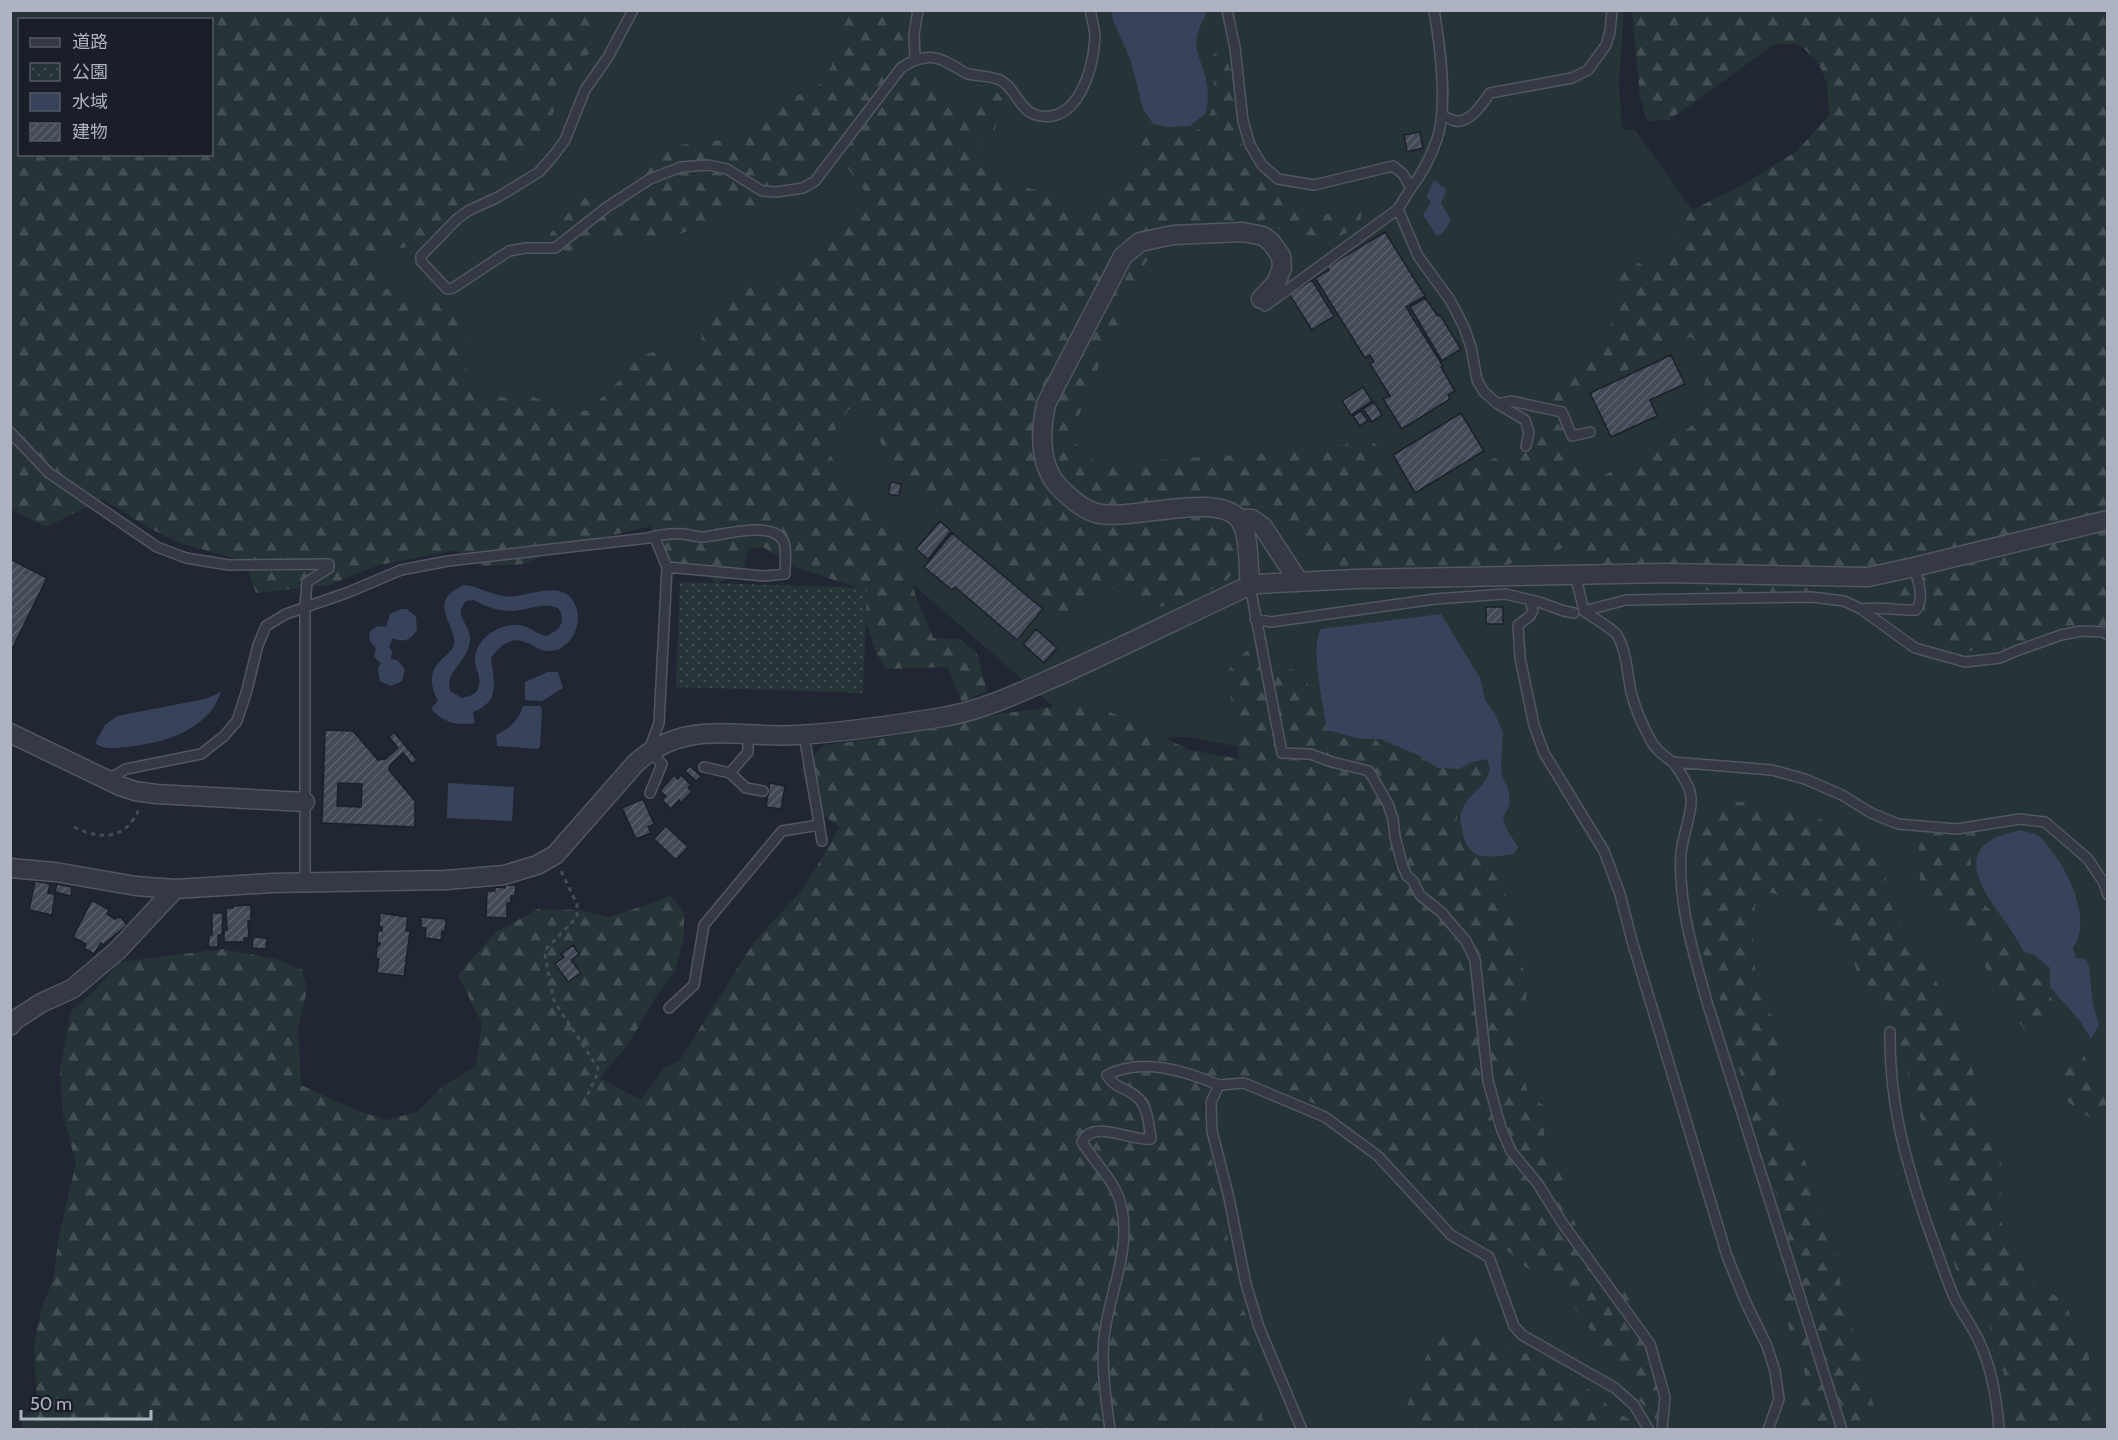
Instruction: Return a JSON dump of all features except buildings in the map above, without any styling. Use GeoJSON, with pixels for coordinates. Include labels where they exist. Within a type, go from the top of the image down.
{"type":"FeatureCollection","features":[{"type":"Feature","properties":{"kind":"street"},"geometry":{"type":"LineString","coordinates":[[1250,586],[1246,536],[1239,519],[1226,509],[1204,507],[1112,514],[1096,513],[1076,503],[1057,486],[1046,466],[1042,445],[1042,423],[1046,404],[1123,256],[1140,242],[1173,235],[1243,232],[1263,236],[1271,242],[1281,256],[1282,268],[1276,283],[1263,302]]}},
{"type":"Feature","properties":{"kind":"street"},"geometry":{"type":"LineString","coordinates":[[1239,519],[1252,519],[1263,527],[1299,582]]}},
{"type":"Feature","properties":{"kind":"street"},"geometry":{"type":"LineString","coordinates":[[10,867],[136,886],[175,889],[305,882],[446,880],[504,875],[537,865],[555,855],[634,764],[649,750],[674,739],[720,733],[804,735],[945,717],[994,704],[1250,586],[1299,582],[1575,574],[1667,573],[1868,577],[2108,520]]}},
{"type":"Feature","properties":{"kind":"street"},"geometry":{"type":"LineString","coordinates":[[10,733],[107,780],[140,791],[305,802]]}},
{"type":"Feature","properties":{"kind":"street"},"geometry":{"type":"LineString","coordinates":[[10,1026],[15,1020],[41,1003],[72,989],[117,951],[175,889]]}},
{"type":"Feature","properties":{"kind":"lane"},"geometry":{"type":"LineString","coordinates":[[633,10],[608,57],[585,90],[565,140],[554,155],[539,172],[498,197],[468,211],[421,256],[421,261],[447,289],[453,288],[509,251],[526,248],[555,248],[607,207],[650,179],[681,168],[708,165],[727,169],[762,191],[776,192],[804,188],[815,181],[901,68],[915,58],[929,57],[945,60],[964,72],[1001,80],[1025,109],[1036,115],[1058,114],[1073,105],[1092,62],[1095,36],[1090,10]]}},
{"type":"Feature","properties":{"kind":"lane"},"geometry":{"type":"LineString","coordinates":[[915,58],[914,34],[918,10]]}},
{"type":"Feature","properties":{"kind":"lane"},"geometry":{"type":"LineString","coordinates":[[1227,10],[1243,121],[1250,145],[1262,165],[1278,178],[1314,185],[1393,166],[1403,174],[1411,188]]}},
{"type":"Feature","properties":{"kind":"lane"},"geometry":{"type":"LineString","coordinates":[[1263,302],[1398,209],[1419,178],[1438,138],[1442,115],[1438,34],[1434,10]]}},
{"type":"Feature","properties":{"kind":"lane"},"geometry":{"type":"LineString","coordinates":[[1442,115],[1455,121],[1463,120],[1474,112],[1490,93],[1572,78],[1588,70],[1606,45],[1612,10]]}},
{"type":"Feature","properties":{"kind":"lane"},"geometry":{"type":"LineString","coordinates":[[1398,209],[1418,256],[1450,300],[1464,327],[1471,347],[1477,380],[1484,392],[1498,404],[1525,420],[1529,433],[1526,446]]}},
{"type":"Feature","properties":{"kind":"lane"},"geometry":{"type":"LineString","coordinates":[[1498,404],[1511,400],[1562,412],[1572,436],[1590,432]]}},
{"type":"Feature","properties":{"kind":"lane"},"geometry":{"type":"LineString","coordinates":[[10,432],[49,472],[157,547],[186,558],[229,565],[329,564],[328,568],[307,582],[305,607],[305,882]]}},
{"type":"Feature","properties":{"kind":"lane"},"geometry":{"type":"LineString","coordinates":[[107,780],[126,769],[201,754],[224,736],[237,721],[258,645],[266,626],[286,614],[401,570],[448,561],[654,536],[663,533],[701,537],[735,530],[749,530],[770,532],[785,544],[785,574],[764,576],[667,567]]}},
{"type":"Feature","properties":{"kind":"lane"},"geometry":{"type":"LineString","coordinates":[[650,793],[662,764],[649,750],[659,723],[667,567],[654,536]]}},
{"type":"Feature","properties":{"kind":"lane"},"geometry":{"type":"LineString","coordinates":[[1861,609],[1885,607],[1903,611],[1916,610],[1920,605],[1921,594],[1914,567]]}},
{"type":"Feature","properties":{"kind":"lane"},"geometry":{"type":"LineString","coordinates":[[1575,574],[1579,612]]}},
{"type":"Feature","properties":{"kind":"lane"},"geometry":{"type":"LineString","coordinates":[[1250,586],[1282,753],[1310,754],[1369,771],[1388,804],[1407,876],[1413,881],[1420,895],[1441,912],[1466,941],[1475,960],[1488,1081],[1500,1128],[1511,1151],[1538,1184],[1563,1224],[1650,1344],[1665,1397],[1662,1430]]}},
{"type":"Feature","properties":{"kind":"lane"},"geometry":{"type":"LineString","coordinates":[[1255,619],[1271,622],[1310,618],[1349,610],[1475,595],[1505,594],[1563,611],[1579,612],[1626,600],[1811,597],[1844,601],[1861,609],[1915,648],[1965,662],[2000,658],[2061,635],[2081,631],[2103,632],[2108,635]]}},
{"type":"Feature","properties":{"kind":"lane"},"geometry":{"type":"LineString","coordinates":[[1530,600],[1533,610],[1530,616],[1518,625],[1520,658],[1534,725],[1544,753],[1604,851],[1620,894],[1632,941],[1727,1256],[1767,1346],[1775,1371],[1779,1398],[1768,1430]]}},
{"type":"Feature","properties":{"kind":"lane"},"geometry":{"type":"LineString","coordinates":[[1579,612],[1615,632],[1624,653],[1632,696],[1638,714],[1661,755],[1674,762],[1772,770],[1805,779],[1842,795],[1871,813],[1899,824],[1957,829],[2020,819],[2045,822],[2088,859],[2104,883],[2108,895]]}},
{"type":"Feature","properties":{"kind":"lane"},"geometry":{"type":"LineString","coordinates":[[730,773],[748,752],[748,733]]}},
{"type":"Feature","properties":{"kind":"lane"},"geometry":{"type":"LineString","coordinates":[[804,735],[822,841]]}},
{"type":"Feature","properties":{"kind":"lane"},"geometry":{"type":"LineString","coordinates":[[1674,762],[1690,791],[1691,805],[1684,830],[1681,854],[1684,904],[1690,942],[1842,1430]]}},
{"type":"Feature","properties":{"kind":"lane"},"geometry":{"type":"LineString","coordinates":[[704,767],[730,773],[746,788],[763,791]]}},
{"type":"Feature","properties":{"kind":"lane"},"geometry":{"type":"LineString","coordinates":[[669,1008],[694,985],[704,925],[782,831],[819,825]]}},
{"type":"Feature","properties":{"kind":"lane"},"geometry":{"type":"LineString","coordinates":[[1890,1032],[1891,1071],[1906,1162],[1955,1298],[1979,1341],[1989,1368],[1997,1399],[2000,1430]]}},
{"type":"Feature","properties":{"kind":"lane"},"geometry":{"type":"LineString","coordinates":[[1110,1430],[1103,1372],[1104,1338],[1122,1252],[1123,1224],[1118,1195],[1082,1142],[1085,1136],[1102,1131],[1115,1132],[1143,1140],[1151,1139],[1147,1115],[1138,1098],[1118,1087],[1107,1075],[1115,1071],[1162,1066],[1219,1085],[1244,1083],[1325,1117],[1370,1150],[1406,1184],[1450,1235],[1489,1257],[1514,1326],[1522,1335],[1615,1388],[1634,1406],[1649,1430]]}},
{"type":"Feature","properties":{"kind":"lane"},"geometry":{"type":"LineString","coordinates":[[1219,1085],[1211,1102],[1212,1131],[1230,1198],[1246,1284],[1259,1327],[1302,1430]]}},
{"type":"Feature","properties":{"kind":"path"},"geometry":{"type":"LineString","coordinates":[[74,827],[86,833],[111,837],[128,828],[138,814],[140,791]]}},
{"type":"Feature","properties":{"kind":"path"},"geometry":{"type":"LineString","coordinates":[[555,855],[577,904],[577,917],[547,948],[545,955],[554,1000],[598,1068],[598,1073],[585,1100]]}},
{"type":"Feature","properties":{"kind":"green space"},"geometry":{"type":"Polygon","coordinates":[[[11,11],[610,11],[592,51],[574,67],[546,129],[530,152],[453,208],[415,245],[394,250],[380,260],[374,275],[376,285],[409,297],[437,296],[468,328],[465,341],[466,387],[474,392],[490,393],[509,399],[527,395],[541,400],[562,414],[589,410],[620,380],[637,357],[676,345],[678,364],[696,368],[703,362],[700,313],[731,297],[751,282],[789,279],[815,256],[847,222],[866,193],[845,164],[813,163],[770,206],[737,209],[671,238],[648,238],[626,242],[586,240],[568,253],[552,255],[545,249],[550,234],[578,201],[591,195],[610,192],[667,146],[715,141],[749,132],[768,108],[818,86],[831,67],[840,36],[830,11],[908,11],[906,49],[922,75],[945,87],[959,105],[972,104],[975,85],[990,85],[1004,100],[994,132],[976,140],[979,158],[992,169],[1028,188],[1050,194],[1071,211],[1087,215],[1107,201],[1119,183],[1138,176],[1145,157],[1141,140],[1150,132],[1181,134],[1203,128],[1214,106],[1214,78],[1207,59],[1220,50],[1231,70],[1239,139],[1259,173],[1308,217],[1350,210],[1362,211],[1359,227],[1337,237],[1285,234],[1266,219],[1247,226],[1226,220],[1166,227],[1146,262],[1091,384],[1075,425],[1076,443],[1084,455],[1108,468],[1173,459],[1282,452],[1345,445],[1361,434],[1381,448],[1404,497],[1423,500],[1470,470],[1507,452],[1533,452],[1544,421],[1552,419],[1564,429],[1573,456],[1595,480],[1671,440],[1694,424],[1708,371],[1692,337],[1662,344],[1641,362],[1620,374],[1601,380],[1567,410],[1545,402],[1556,378],[1598,348],[1623,301],[1611,291],[1611,277],[1619,266],[1631,259],[1653,270],[1677,251],[1680,216],[1739,187],[1797,151],[1829,115],[1827,83],[1818,62],[1799,44],[1775,44],[1669,120],[1647,121],[1640,97],[1632,11],[2107,11],[2107,647],[2082,625],[2021,648],[1969,651],[1935,636],[1870,569],[1846,588],[1816,587],[1789,598],[1620,580],[1586,566],[1563,548],[1506,565],[1479,568],[1415,570],[1359,568],[1333,571],[1322,560],[1306,551],[1276,513],[1258,510],[1250,513],[1238,540],[1236,570],[1224,583],[1186,602],[1153,608],[1132,592],[1120,588],[1094,589],[1090,611],[1069,619],[965,527],[916,492],[883,447],[868,416],[849,409],[835,430],[828,450],[843,480],[902,546],[916,597],[933,638],[960,639],[977,653],[987,691],[962,702],[948,667],[886,669],[876,653],[856,587],[794,567],[763,547],[748,549],[742,574],[717,583],[700,571],[671,573],[651,526],[558,548],[524,564],[484,566],[456,550],[379,565],[329,585],[256,593],[245,561],[180,543],[149,528],[103,499],[46,527],[11,509],[11,11]]]}},
{"type":"Feature","properties":{"kind":"green space"},"geometry":{"type":"Polygon","coordinates":[[[610,11],[1624,11],[1619,83],[1622,129],[1635,130],[1695,213],[2107,625],[2107,1429],[1114,1429],[1212,1085],[1292,952],[1246,748],[1187,737],[1092,740],[743,437],[338,494],[287,245],[453,208],[530,152],[546,129],[574,67],[592,51],[610,11]]]}},
{"type":"Feature","properties":{"kind":"green space"},"geometry":{"type":"Polygon","coordinates":[[[680,582],[867,588],[863,693],[676,687],[680,582]]]}},
{"type":"Feature","properties":{"kind":"green space"},"geometry":{"type":"Polygon","coordinates":[[[1248,649],[1284,665],[1306,679],[1316,705],[1341,723],[1369,730],[1380,745],[1388,749],[1409,737],[1466,770],[1478,764],[1485,765],[1480,783],[1463,801],[1459,809],[1457,820],[1459,836],[1465,849],[1492,871],[1509,903],[1527,989],[1525,1005],[1513,1041],[1517,1048],[1528,1094],[1544,1106],[1546,1122],[1542,1146],[1563,1172],[1561,1189],[1569,1202],[1584,1245],[1592,1257],[1608,1271],[1613,1280],[1624,1286],[1642,1328],[1665,1413],[1657,1421],[1629,1389],[1608,1354],[1570,1301],[1547,1279],[1524,1266],[1506,1249],[1485,1241],[1429,1197],[1389,1156],[1315,1104],[1268,1083],[1220,1069],[1203,1104],[1212,1162],[1221,1195],[1237,1297],[1253,1329],[1251,1349],[1254,1384],[1263,1420],[1291,1429],[22,1430],[22,1422],[37,1403],[34,1343],[42,1307],[53,1280],[59,1236],[76,1163],[63,1115],[60,1070],[71,1011],[93,992],[120,962],[223,949],[275,959],[302,970],[307,990],[298,1027],[301,1085],[353,1109],[386,1120],[417,1112],[443,1086],[476,1066],[482,1024],[458,975],[496,932],[538,909],[580,910],[608,917],[671,895],[684,913],[684,937],[674,973],[655,998],[629,1043],[600,1078],[641,1100],[663,1069],[679,1061],[754,942],[803,889],[840,827],[813,808],[801,769],[824,745],[884,738],[985,716],[1089,702],[1190,750],[1239,759],[1227,671],[1248,649]]]}},
{"type":"Feature","properties":{"kind":"green space"},"geometry":{"type":"Polygon","coordinates":[[[1713,802],[1752,802],[1811,815],[1865,838],[1881,857],[1894,915],[1917,947],[1968,1048],[1985,1127],[2004,1170],[1998,1213],[2010,1244],[2033,1285],[2067,1301],[2072,1327],[2087,1344],[2094,1392],[2095,1429],[2014,1429],[2008,1388],[1989,1324],[1965,1296],[1952,1258],[1950,1220],[1887,1001],[1858,977],[1846,932],[1792,899],[1758,889],[1752,927],[1757,990],[1781,1032],[1774,1086],[1784,1118],[1802,1150],[1818,1208],[1833,1243],[1841,1287],[1880,1429],[1796,1429],[1805,1374],[1791,1337],[1783,1302],[1788,1230],[1753,1122],[1723,1007],[1699,941],[1696,869],[1700,831],[1713,802]]]}},
{"type":"Feature","properties":{"kind":"green space"},"geometry":{"type":"Polygon","coordinates":[[[1979,829],[1990,831],[1987,839],[1970,856],[1975,895],[1990,910],[2000,928],[2024,959],[2029,971],[2045,986],[2053,1002],[2037,1031],[2026,1032],[1998,992],[1964,924],[1945,907],[1928,898],[1920,883],[1919,847],[1923,836],[1941,832],[1950,836],[1979,829]]]}},
{"type":"Feature","properties":{"kind":"green space"},"geometry":{"type":"Polygon","coordinates":[[[2082,1050],[2089,1068],[2107,1092],[2107,1130],[2068,1102],[2056,1083],[2065,1060],[2082,1050]]]}},
{"type":"Feature","properties":{"kind":"green space"},"geometry":{"type":"Polygon","coordinates":[[[1436,1332],[1477,1334],[1563,1368],[1611,1408],[1633,1422],[1636,1429],[1402,1429],[1407,1406],[1436,1332]]]}},
{"type":"Feature","properties":{"kind":"water"},"geometry":{"type":"Polygon","coordinates":[[[1111,11],[1208,11],[1197,36],[1196,45],[1204,70],[1208,94],[1206,113],[1190,126],[1168,127],[1153,124],[1143,109],[1131,61],[1111,11]]]}},
{"type":"Feature","properties":{"kind":"water"},"geometry":{"type":"Polygon","coordinates":[[[1434,180],[1447,190],[1441,203],[1451,220],[1443,233],[1437,236],[1423,215],[1431,202],[1426,197],[1434,180]]]}},
{"type":"Feature","properties":{"kind":"water"},"geometry":{"type":"Polygon","coordinates":[[[464,585],[503,596],[555,590],[572,599],[577,610],[577,624],[572,637],[557,650],[546,651],[515,640],[497,650],[491,658],[494,690],[488,702],[473,712],[475,723],[451,722],[441,718],[431,709],[438,701],[433,690],[432,674],[437,664],[454,645],[454,637],[444,606],[452,592],[464,585]],[[474,600],[466,601],[461,611],[461,616],[470,634],[469,647],[453,672],[449,684],[450,691],[462,698],[473,695],[477,691],[479,679],[475,662],[476,654],[479,646],[489,634],[504,627],[520,625],[546,636],[555,631],[562,621],[558,608],[553,606],[543,605],[508,611],[474,600]]]}},
{"type":"Feature","properties":{"kind":"water"},"geometry":{"type":"Polygon","coordinates":[[[407,609],[416,617],[417,630],[406,640],[393,638],[389,647],[392,652],[391,659],[397,660],[405,669],[402,681],[391,686],[380,681],[378,669],[381,663],[374,657],[376,648],[369,636],[372,629],[380,626],[386,627],[390,614],[407,609]]]}},
{"type":"Feature","properties":{"kind":"water"},"geometry":{"type":"Polygon","coordinates":[[[1441,614],[1480,678],[1485,700],[1494,712],[1503,732],[1501,767],[1508,788],[1510,804],[1503,818],[1507,830],[1518,847],[1514,854],[1482,856],[1475,854],[1466,843],[1460,818],[1461,813],[1465,803],[1489,774],[1487,759],[1473,762],[1459,769],[1438,768],[1418,755],[1380,739],[1362,739],[1327,730],[1316,649],[1321,629],[1441,614]]]}},
{"type":"Feature","properties":{"kind":"water"},"geometry":{"type":"Polygon","coordinates":[[[548,672],[558,672],[563,688],[542,701],[525,700],[525,682],[548,672]]]}},
{"type":"Feature","properties":{"kind":"water"},"geometry":{"type":"Polygon","coordinates":[[[221,692],[215,705],[206,716],[182,733],[154,742],[117,748],[106,748],[95,743],[105,725],[117,716],[205,699],[221,692]]]}},
{"type":"Feature","properties":{"kind":"water"},"geometry":{"type":"Polygon","coordinates":[[[523,706],[540,706],[542,709],[540,747],[537,749],[497,746],[496,735],[513,724],[523,706]]]}},
{"type":"Feature","properties":{"kind":"water"},"geometry":{"type":"Polygon","coordinates":[[[448,783],[514,787],[512,821],[447,818],[448,783]]]}},
{"type":"Feature","properties":{"kind":"water"},"geometry":{"type":"Polygon","coordinates":[[[2020,830],[2036,835],[2048,846],[2063,868],[2076,895],[2080,923],[2073,948],[2076,958],[2085,959],[2089,966],[2093,1004],[2099,1025],[2091,1039],[2080,1021],[2050,987],[2050,968],[2034,955],[2024,952],[1980,881],[1977,858],[1982,847],[1999,836],[2020,830]]]}}]}
